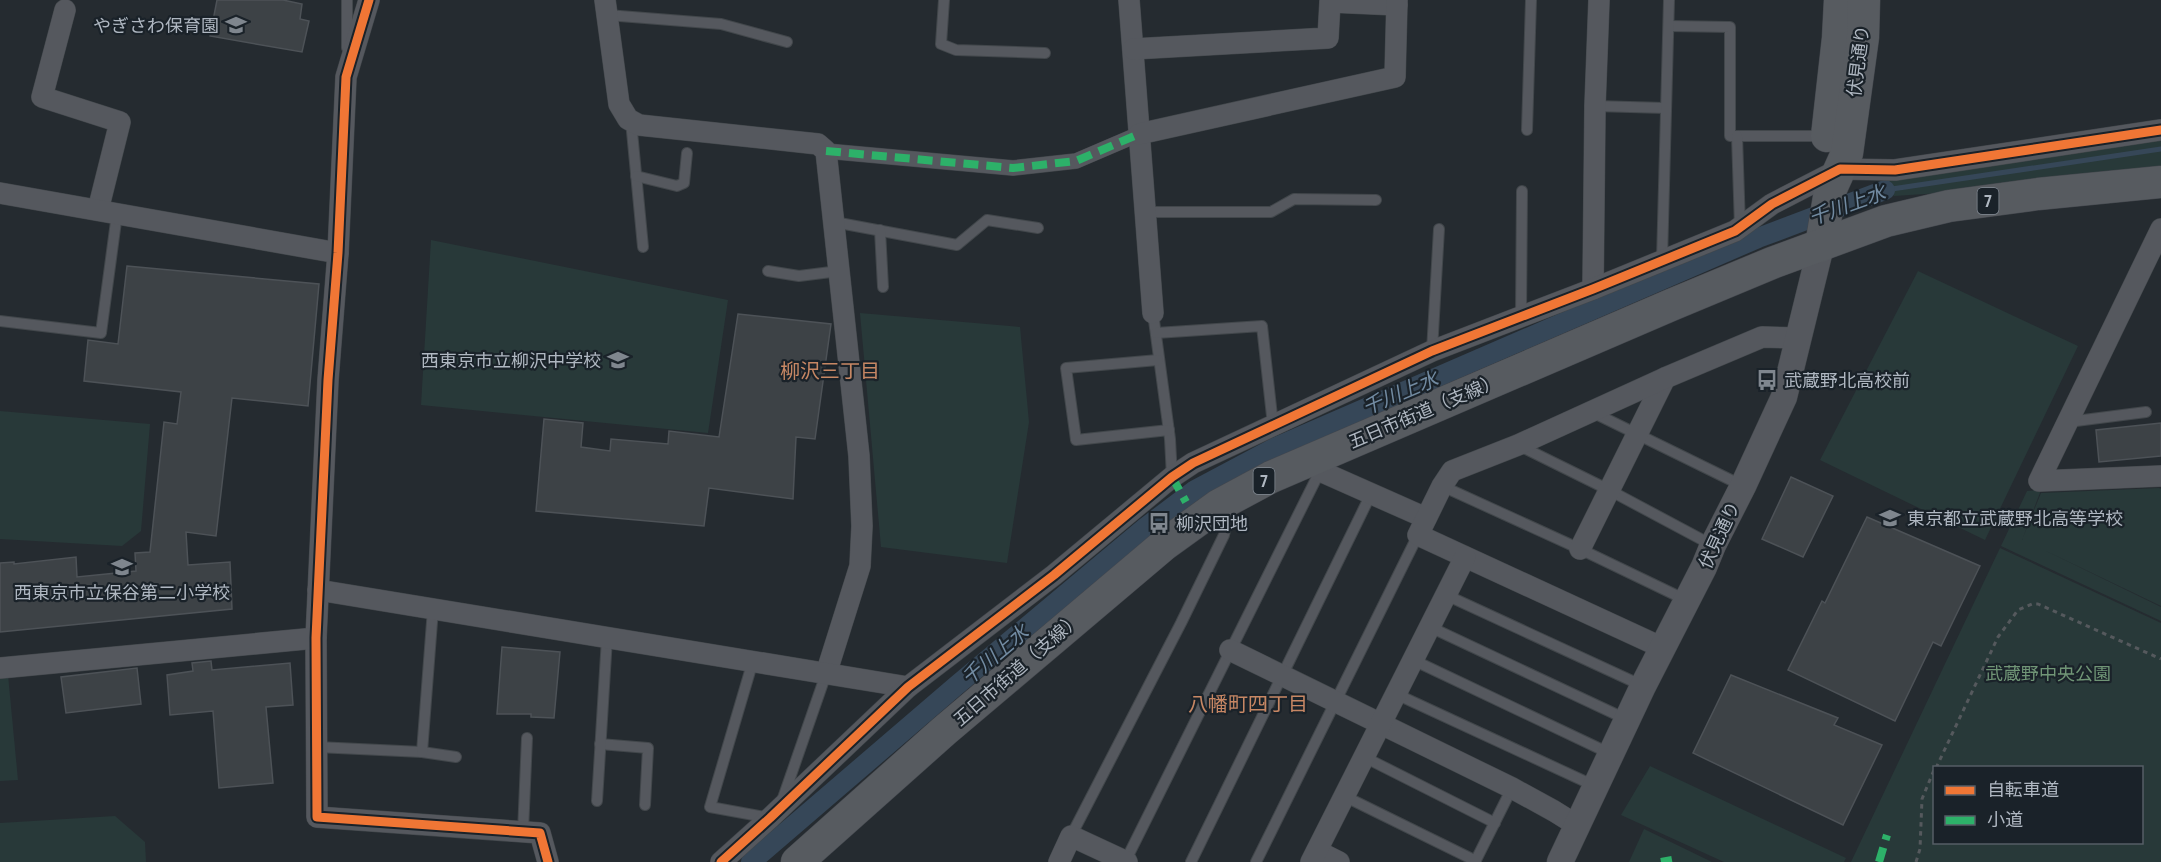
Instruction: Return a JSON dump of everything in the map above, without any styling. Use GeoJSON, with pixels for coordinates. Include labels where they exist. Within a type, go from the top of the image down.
{"type":"FeatureCollection","features":[{"type":"Feature","properties":{"kind":"main road","name":"伏見通り"},"geometry":{"type":"LineString","coordinates":[[1823,235],[1832,178],[1826,149],[1840,0]]}},
{"type":"Feature","properties":{"kind":"main road","name":"伏見通り"},"geometry":{"type":"LineString","coordinates":[[1832,178],[1847,153],[1863,37],[1864,0]]}},
{"type":"Feature","properties":{"kind":"main road","name":"五日市街道（支線）"},"geometry":{"type":"LineString","coordinates":[[797,862],[944,731],[1127,575],[1197,519],[1232,497],[1319,463],[1681,301],[1772,263],[1823,235],[1927,210],[2038,194],[2161,182]]}},
{"type":"Feature","properties":{"kind":"street"},"geometry":{"type":"LineString","coordinates":[[369,0],[346,77],[316,638],[317,817],[540,833],[548,862]]}},
{"type":"Feature","properties":{"kind":"street"},"geometry":{"type":"LineString","coordinates":[[1129,0],[1154,323]]}},
{"type":"Feature","properties":{"kind":"street"},"geometry":{"type":"LineString","coordinates":[[1593,289],[1594,106],[1599,0]]}},
{"type":"Feature","properties":{"kind":"street"},"geometry":{"type":"LineString","coordinates":[[826,152],[1013,168],[1076,161],[1139,134],[1395,77],[1397,2],[1329,2],[1328,38],[1134,49]]}},
{"type":"Feature","properties":{"kind":"street"},"geometry":{"type":"LineString","coordinates":[[606,8],[619,104],[631,121],[639,125],[818,144],[826,152],[859,456],[862,526],[860,566],[826,674]]}},
{"type":"Feature","properties":{"kind":"street"},"geometry":{"type":"LineString","coordinates":[[66,10],[42,97],[120,122],[108,212]]}},
{"type":"Feature","properties":{"kind":"street"},"geometry":{"type":"LineString","coordinates":[[728,860],[908,687],[1054,575],[1172,477],[1193,463],[1432,351],[1735,231],[1772,204],[1832,178],[2161,130]]}},
{"type":"Feature","properties":{"kind":"street"},"geometry":{"type":"LineString","coordinates":[[0,193],[338,253]]}},
{"type":"Feature","properties":{"kind":"street"},"geometry":{"type":"LineString","coordinates":[[2161,229],[2039,481],[2161,476]]}},
{"type":"Feature","properties":{"kind":"street","name":"伏見通り"},"geometry":{"type":"LineString","coordinates":[[1560,862],[1784,397],[1823,235]]}},
{"type":"Feature","properties":{"kind":"street"},"geometry":{"type":"LineString","coordinates":[[1422,527],[1452,471],[1518,445],[1762,337],[1800,338]]}},
{"type":"Feature","properties":{"kind":"street"},"geometry":{"type":"LineString","coordinates":[[1580,549],[1665,378]]}},
{"type":"Feature","properties":{"kind":"street"},"geometry":{"type":"LineString","coordinates":[[1319,463],[1371,494],[1465,557],[1662,648]]}},
{"type":"Feature","properties":{"kind":"street"},"geometry":{"type":"LineString","coordinates":[[1339,862],[1314,857],[1465,557]]}},
{"type":"Feature","properties":{"kind":"street"},"geometry":{"type":"LineString","coordinates":[[318,590],[908,687]]}},
{"type":"Feature","properties":{"kind":"street"},"geometry":{"type":"LineString","coordinates":[[0,668],[316,638]]}},
{"type":"Feature","properties":{"kind":"street"},"geometry":{"type":"LineString","coordinates":[[1230,650],[1512,788],[1578,826]]}},
{"type":"Feature","properties":{"kind":"street"},"geometry":{"type":"LineString","coordinates":[[1059,862],[1071,836],[1126,862]]}},
{"type":"Feature","properties":{"kind":"lane"},"geometry":{"type":"LineString","coordinates":[[346,77],[347,0]]}},
{"type":"Feature","properties":{"kind":"lane"},"geometry":{"type":"LineString","coordinates":[[944,0],[941,44],[956,50],[1045,53]]}},
{"type":"Feature","properties":{"kind":"lane"},"geometry":{"type":"LineString","coordinates":[[1527,130],[1531,0]]}},
{"type":"Feature","properties":{"kind":"lane"},"geometry":{"type":"LineString","coordinates":[[1662,260],[1670,0]]}},
{"type":"Feature","properties":{"kind":"lane"},"geometry":{"type":"LineString","coordinates":[[606,8],[721,24],[787,42]]}},
{"type":"Feature","properties":{"kind":"lane"},"geometry":{"type":"LineString","coordinates":[[1669,26],[1730,27],[1730,136],[1827,136]]}},
{"type":"Feature","properties":{"kind":"lane"},"geometry":{"type":"LineString","coordinates":[[1594,106],[1665,108]]}},
{"type":"Feature","properties":{"kind":"lane"},"geometry":{"type":"LineString","coordinates":[[631,121],[643,247]]}},
{"type":"Feature","properties":{"kind":"lane"},"geometry":{"type":"LineString","coordinates":[[1737,136],[1740,227]]}},
{"type":"Feature","properties":{"kind":"lane"},"geometry":{"type":"LineString","coordinates":[[636,176],[677,186],[684,183],[687,153]]}},
{"type":"Feature","properties":{"kind":"lane"},"geometry":{"type":"LineString","coordinates":[[1521,317],[1522,191]]}},
{"type":"Feature","properties":{"kind":"lane"},"geometry":{"type":"LineString","coordinates":[[1145,212],[1271,212],[1294,199],[1376,200]]}},
{"type":"Feature","properties":{"kind":"lane"},"geometry":{"type":"LineString","coordinates":[[0,321],[101,333],[108,212]]}},
{"type":"Feature","properties":{"kind":"lane"},"geometry":{"type":"LineString","coordinates":[[834,222],[957,245],[987,220],[1038,228]]}},
{"type":"Feature","properties":{"kind":"lane"},"geometry":{"type":"LineString","coordinates":[[1432,351],[1439,229]]}},
{"type":"Feature","properties":{"kind":"lane"},"geometry":{"type":"LineString","coordinates":[[880,230],[883,287]]}},
{"type":"Feature","properties":{"kind":"lane"},"geometry":{"type":"LineString","coordinates":[[768,271],[799,276],[839,271]]}},
{"type":"Feature","properties":{"kind":"lane"},"geometry":{"type":"LineString","coordinates":[[1172,477],[1169,430],[1154,323],[1262,326],[1273,425]]}},
{"type":"Feature","properties":{"kind":"lane"},"geometry":{"type":"LineString","coordinates":[[1158,360],[1066,368],[1076,440],[1169,430]]}},
{"type":"Feature","properties":{"kind":"lane"},"geometry":{"type":"LineString","coordinates":[[1592,412],[1743,486]]}},
{"type":"Feature","properties":{"kind":"lane"},"geometry":{"type":"LineString","coordinates":[[2068,422],[2146,412]]}},
{"type":"Feature","properties":{"kind":"lane"},"geometry":{"type":"LineString","coordinates":[[1518,445],[1713,545]]}},
{"type":"Feature","properties":{"kind":"lane"},"geometry":{"type":"LineString","coordinates":[[1126,862],[1319,463]]}},
{"type":"Feature","properties":{"kind":"lane"},"geometry":{"type":"LineString","coordinates":[[1442,486],[1687,601]]}},
{"type":"Feature","properties":{"kind":"lane"},"geometry":{"type":"LineString","coordinates":[[1191,862],[1371,494]]}},
{"type":"Feature","properties":{"kind":"lane"},"geometry":{"type":"LineString","coordinates":[[1071,836],[1224,535],[1232,497]]}},
{"type":"Feature","properties":{"kind":"lane"},"geometry":{"type":"LineString","coordinates":[[1256,862],[1422,527]]}},
{"type":"Feature","properties":{"kind":"lane"},"geometry":{"type":"LineString","coordinates":[[1446,595],[1643,686]]}},
{"type":"Feature","properties":{"kind":"lane"},"geometry":{"type":"LineString","coordinates":[[422,752],[433,609]]}},
{"type":"Feature","properties":{"kind":"lane"},"geometry":{"type":"LineString","coordinates":[[1430,627],[1628,720]]}},
{"type":"Feature","properties":{"kind":"lane"},"geometry":{"type":"LineString","coordinates":[[597,801],[608,638]]}},
{"type":"Feature","properties":{"kind":"lane"},"geometry":{"type":"LineString","coordinates":[[1413,660],[1612,755]]}},
{"type":"Feature","properties":{"kind":"lane"},"geometry":{"type":"LineString","coordinates":[[753,662],[710,807],[774,814],[826,674]]}},
{"type":"Feature","properties":{"kind":"lane"},"geometry":{"type":"LineString","coordinates":[[1396,694],[1596,788]]}},
{"type":"Feature","properties":{"kind":"lane"},"geometry":{"type":"LineString","coordinates":[[523,832],[527,738]]}},
{"type":"Feature","properties":{"kind":"lane"},"geometry":{"type":"LineString","coordinates":[[600,744],[648,748],[645,805]]}},
{"type":"Feature","properties":{"kind":"lane"},"geometry":{"type":"LineString","coordinates":[[317,747],[422,752],[456,757]]}},
{"type":"Feature","properties":{"kind":"lane"},"geometry":{"type":"LineString","coordinates":[[1364,757],[1495,823]]}},
{"type":"Feature","properties":{"kind":"lane"},"geometry":{"type":"LineString","coordinates":[[1344,796],[1476,862],[1512,788]]}},
{"type":"Feature","properties":{"kind":"path"},"geometry":{"type":"LineString","coordinates":[[1936,766],[1998,637],[2018,610],[2038,604],[2161,659]]}},
{"type":"Feature","properties":{"kind":"path"},"geometry":{"type":"LineString","coordinates":[[1916,862],[1920,849],[1922,799],[1933,774]]}},
{"type":"Feature","properties":{"kind":"green space"},"geometry":{"type":"Polygon","coordinates":[[[2161,140],[2161,166],[1956,192],[1894,196],[1884,186],[1883,176],[2161,140]]]}},
{"type":"Feature","properties":{"kind":"green space"},"geometry":{"type":"Polygon","coordinates":[[[431,240],[728,300],[708,433],[421,405],[431,240]]]}},
{"type":"Feature","properties":{"kind":"green space"},"geometry":{"type":"Polygon","coordinates":[[[1918,271],[2078,346],[1985,540],[1820,460],[1918,271]]]}},
{"type":"Feature","properties":{"kind":"green space"},"geometry":{"type":"Polygon","coordinates":[[[860,313],[1020,327],[1029,422],[1007,563],[881,547],[860,313]]]}},
{"type":"Feature","properties":{"kind":"green space"},"geometry":{"type":"Polygon","coordinates":[[[0,411],[150,424],[141,531],[122,546],[0,539],[0,411]]]}},
{"type":"Feature","properties":{"kind":"green space"},"geometry":{"type":"Polygon","coordinates":[[[2161,489],[2161,606],[2042,549],[2161,607],[2161,621],[2001,546],[2027,491],[2041,490],[2022,540],[2041,493],[2161,489]]]}},
{"type":"Feature","properties":{"kind":"green space","name":"武蔵野中央公園"},"geometry":{"type":"Polygon","coordinates":[[[2000,548],[2161,623],[2161,862],[1851,862],[2000,548]]]}},
{"type":"Feature","properties":{"kind":"green space"},"geometry":{"type":"Polygon","coordinates":[[[8,675],[18,780],[0,781],[0,676],[8,675]]]}},
{"type":"Feature","properties":{"kind":"green space"},"geometry":{"type":"Polygon","coordinates":[[[1650,766],[1846,858],[1844,862],[1724,862],[1621,815],[1650,766]]]}},
{"type":"Feature","properties":{"kind":"green space"},"geometry":{"type":"Polygon","coordinates":[[[115,816],[145,842],[146,862],[0,862],[0,823],[115,816]]]}},
{"type":"Feature","properties":{"kind":"green space"},"geometry":{"type":"Polygon","coordinates":[[[1644,829],[1712,862],[1629,862],[1644,829]]]}},
{"type":"Feature","properties":{"kind":"building"},"geometry":{"type":"Polygon","coordinates":[[[217,0],[283,0],[302,4],[300,19],[309,21],[302,52],[210,36],[217,0]]]}},
{"type":"Feature","properties":{"kind":"building"},"geometry":{"type":"Polygon","coordinates":[[[127,266],[319,284],[308,406],[232,398],[216,536],[186,532],[188,565],[230,562],[232,609],[0,632],[0,563],[14,562],[14,564],[76,557],[77,577],[136,571],[135,553],[150,552],[164,422],[177,424],[181,392],[84,381],[88,340],[118,344],[127,266]]]}},
{"type":"Feature","properties":{"kind":"building"},"geometry":{"type":"Polygon","coordinates":[[[738,314],[831,324],[815,439],[796,437],[793,499],[709,488],[704,526],[536,511],[544,419],[583,423],[581,447],[610,451],[611,439],[668,444],[669,431],[719,437],[738,314]]]}},
{"type":"Feature","properties":{"kind":"building"},"geometry":{"type":"Polygon","coordinates":[[[2161,423],[2161,456],[2099,462],[2096,430],[2161,423]]]}},
{"type":"Feature","properties":{"kind":"building"},"geometry":{"type":"Polygon","coordinates":[[[1791,477],[1833,496],[1803,557],[1762,539],[1791,477]]]}},
{"type":"Feature","properties":{"kind":"building"},"geometry":{"type":"Polygon","coordinates":[[[1867,517],[1980,566],[1941,646],[1933,642],[1895,721],[1788,670],[1822,601],[1825,603],[1867,517]]]}},
{"type":"Feature","properties":{"kind":"building"},"geometry":{"type":"Polygon","coordinates":[[[502,647],[560,652],[554,718],[531,717],[531,714],[497,714],[502,647]]]}},
{"type":"Feature","properties":{"kind":"building"},"geometry":{"type":"Polygon","coordinates":[[[211,661],[212,670],[290,663],[293,705],[266,707],[273,783],[219,788],[213,711],[170,715],[167,675],[193,671],[192,663],[211,661]]]}},
{"type":"Feature","properties":{"kind":"building"},"geometry":{"type":"Polygon","coordinates":[[[137,668],[141,704],[66,713],[61,677],[137,668]]]}},
{"type":"Feature","properties":{"kind":"building"},"geometry":{"type":"Polygon","coordinates":[[[1731,675],[1838,718],[1834,725],[1882,745],[1843,825],[1693,753],[1731,675]]]}},
{"type":"Feature","properties":{"kind":"waterway","name":"千川上水"},"geometry":{"type":"LineString","coordinates":[[1885,190],[2161,149]]}},
{"type":"Feature","properties":{"kind":"waterway","name":"千川上水"},"geometry":{"type":"LineString","coordinates":[[751,862],[957,685],[1146,527],[1195,490],[1274,448],[1758,238],[1885,190]]}},
{"type":"Feature","properties":{"kind":"marked path"},"geometry":{"type":"LineString","coordinates":[[826,151],[1013,168],[1076,161],[1139,134]]}},
{"type":"Feature","properties":{"kind":"marked path"},"geometry":{"type":"LineString","coordinates":[[1172,477],[1186,502]]}},
{"type":"Feature","properties":{"kind":"marked path"},"geometry":{"type":"LineString","coordinates":[[1879,862],[1887,835]]}},
{"type":"Feature","properties":{"kind":"marked path"},"geometry":{"type":"LineString","coordinates":[[1661,862],[1672,860]]}},
{"type":"Feature","properties":{"kind":"cycle path"},"geometry":{"type":"LineString","coordinates":[[369,0],[346,77],[316,638],[317,817],[540,833],[548,862]]}},
{"type":"Feature","properties":{"kind":"cycle path"},"geometry":{"type":"LineString","coordinates":[[721,862],[908,687],[1054,575],[1172,477],[1193,463],[1432,351],[1735,231],[1772,204],[1840,169],[1895,170],[2161,130]]}},
{"type":"Feature","properties":{"kind":"place","name":"やぎさわ保育園"},"geometry":{"type":"Point","coordinates":[236,25]}},
{"type":"Feature","properties":{"kind":"place","name":"西東京市立柳沢中学校"},"geometry":{"type":"Point","coordinates":[618,360]}},
{"type":"Feature","properties":{"kind":"place","name":"武蔵野北高校前"},"geometry":{"type":"Point","coordinates":[1767,380]}},
{"type":"Feature","properties":{"kind":"place","name":"東京都立武蔵野北高等学校"},"geometry":{"type":"Point","coordinates":[1890,518]}},
{"type":"Feature","properties":{"kind":"place","name":"柳沢団地"},"geometry":{"type":"Point","coordinates":[1159,523]}},
{"type":"Feature","properties":{"kind":"place","name":"西東京市立保谷第二小学校"},"geometry":{"type":"Point","coordinates":[122,567]}},
{"type":"Feature","properties":{"kind":"district","name":"柳沢三丁目"},"geometry":{"type":"Point","coordinates":[830,371]}},
{"type":"Feature","properties":{"kind":"district","name":"八幡町四丁目"},"geometry":{"type":"Point","coordinates":[1248,704]}}]}
